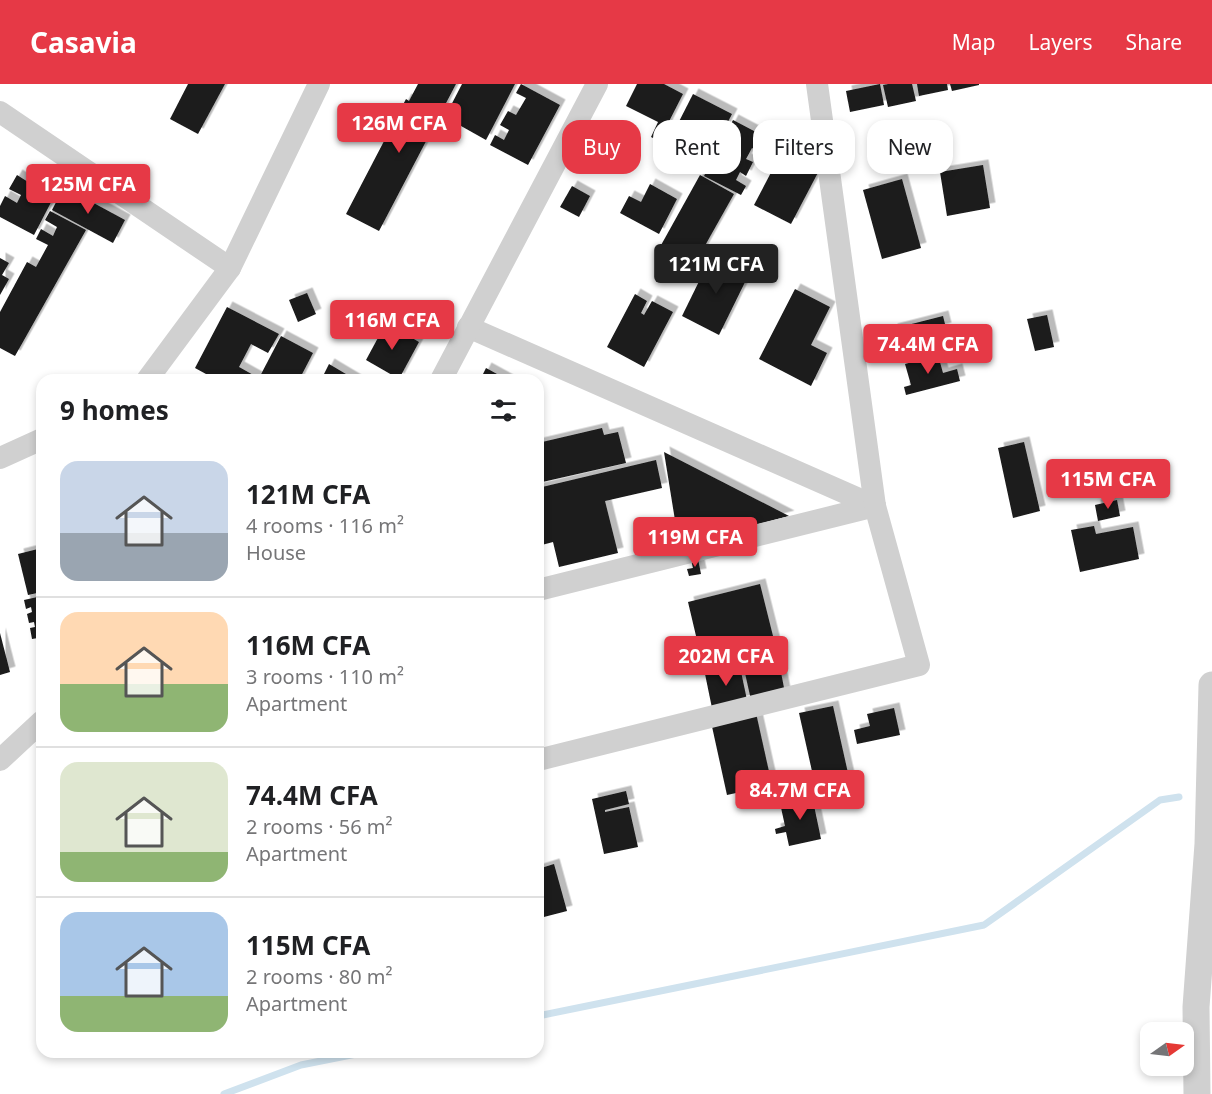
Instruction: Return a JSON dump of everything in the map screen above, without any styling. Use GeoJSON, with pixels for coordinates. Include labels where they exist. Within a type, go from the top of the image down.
{"type":"FeatureCollection","features":[{"type":"Feature","properties":{"kind":"street"},"geometry":{"type":"LineString","coordinates":[[151,374],[230,268],[319,84]]}},
{"type":"Feature","properties":{"kind":"street"},"geometry":{"type":"LineString","coordinates":[[444,374],[597,84]]}},
{"type":"Feature","properties":{"kind":"street"},"geometry":{"type":"LineString","coordinates":[[544,758],[919,665],[875,506],[817,84]]}},
{"type":"Feature","properties":{"kind":"street"},"geometry":{"type":"LineString","coordinates":[[0,112],[230,268]]}},
{"type":"Feature","properties":{"kind":"street"},"geometry":{"type":"LineString","coordinates":[[468,327],[875,506]]}},
{"type":"Feature","properties":{"kind":"street"},"geometry":{"type":"LineString","coordinates":[[0,458],[36,442]]}},
{"type":"Feature","properties":{"kind":"street"},"geometry":{"type":"LineString","coordinates":[[544,589],[875,506]]}},
{"type":"Feature","properties":{"kind":"street"},"geometry":{"type":"LineString","coordinates":[[1197,1094],[1196,1007],[1208,844],[1212,685]]}},
{"type":"Feature","properties":{"kind":"street"},"geometry":{"type":"LineString","coordinates":[[0,760],[36,727]]}},
{"type":"Feature","properties":{"kind":"building"},"geometry":{"type":"Polygon","coordinates":[[[188,84],[225,84],[198,134],[170,119],[188,84]]]}},
{"type":"Feature","properties":{"kind":"building"},"geometry":{"type":"Polygon","coordinates":[[[418,84],[456,84],[379,231],[346,214],[406,99],[409,101],[418,84]]]}},
{"type":"Feature","properties":{"kind":"building"},"geometry":{"type":"Polygon","coordinates":[[[462,84],[515,84],[486,140],[445,117],[462,84]]]}},
{"type":"Feature","properties":{"kind":"building"},"geometry":{"type":"Polygon","coordinates":[[[521,84],[560,105],[528,165],[490,145],[495,135],[504,140],[509,130],[500,125],[508,111],[516,115],[526,98],[516,93],[521,84]]]}},
{"type":"Feature","properties":{"kind":"building"},"geometry":{"type":"Polygon","coordinates":[[[637,84],[664,84],[683,94],[670,120],[654,120],[626,106],[637,84]]]}},
{"type":"Feature","properties":{"kind":"building"},"geometry":{"type":"Polygon","coordinates":[[[880,84],[884,105],[850,112],[846,91],[880,84]]]}},
{"type":"Feature","properties":{"kind":"building"},"geometry":{"type":"Polygon","coordinates":[[[912,84],[916,101],[888,107],[883,85],[912,84]]]}},
{"type":"Feature","properties":{"kind":"building"},"geometry":{"type":"Polygon","coordinates":[[[917,84],[947,84],[948,90],[919,96],[917,84]]]}},
{"type":"Feature","properties":{"kind":"building"},"geometry":{"type":"Polygon","coordinates":[[[950,84],[979,84],[979,85],[952,91],[950,84]]]}},
{"type":"Feature","properties":{"kind":"building"},"geometry":{"type":"Polygon","coordinates":[[[693,94],[732,114],[729,120],[680,120],[693,94]]]}},
{"type":"Feature","properties":{"kind":"building"},"geometry":{"type":"Polygon","coordinates":[[[741,124],[753,130],[753,149],[746,159],[753,162],[746,176],[741,173],[741,124]]]}},
{"type":"Feature","properties":{"kind":"building"},"geometry":{"type":"Polygon","coordinates":[[[983,165],[990,208],[947,216],[940,174],[953,174],[953,170],[983,165]]]}},
{"type":"Feature","properties":{"kind":"building"},"geometry":{"type":"Polygon","coordinates":[[[33,171],[60,185],[34,235],[0,217],[0,206],[5,196],[17,203],[21,195],[9,189],[17,175],[28,182],[33,171]]]}},
{"type":"Feature","properties":{"kind":"building"},"geometry":{"type":"Polygon","coordinates":[[[705,174],[739,174],[736,180],[746,186],[741,195],[704,176],[705,174]]]}},
{"type":"Feature","properties":{"kind":"building"},"geometry":{"type":"Polygon","coordinates":[[[770,174],[817,174],[791,224],[754,205],[770,174]]]}},
{"type":"Feature","properties":{"kind":"building"},"geometry":{"type":"Polygon","coordinates":[[[700,175],[734,194],[693,267],[660,247],[700,175]]]}},
{"type":"Feature","properties":{"kind":"building"},"geometry":{"type":"Polygon","coordinates":[[[902,179],[921,248],[882,259],[863,190],[902,179]]]}},
{"type":"Feature","properties":{"kind":"building"},"geometry":{"type":"Polygon","coordinates":[[[650,184],[677,199],[659,234],[620,213],[629,196],[641,202],[650,184]]]}},
{"type":"Feature","properties":{"kind":"building"},"geometry":{"type":"Polygon","coordinates":[[[572,186],[590,196],[579,217],[560,207],[572,186]]]}},
{"type":"Feature","properties":{"kind":"building"},"geometry":{"type":"Polygon","coordinates":[[[64,187],[125,220],[113,243],[52,210],[64,187]]]}},
{"type":"Feature","properties":{"kind":"building"},"geometry":{"type":"Polygon","coordinates":[[[50,211],[86,230],[15,356],[0,348],[0,312],[27,262],[36,267],[48,245],[36,239],[41,229],[53,236],[57,227],[45,220],[50,211]]]}},
{"type":"Feature","properties":{"kind":"building"},"geometry":{"type":"Polygon","coordinates":[[[712,255],[749,274],[719,335],[682,316],[712,255]]]}},
{"type":"Feature","properties":{"kind":"building"},"geometry":{"type":"Polygon","coordinates":[[[0,258],[9,263],[2,275],[9,279],[0,295],[0,258]]]}},
{"type":"Feature","properties":{"kind":"building"},"geometry":{"type":"Polygon","coordinates":[[[795,289],[830,307],[811,345],[827,353],[811,386],[759,359],[795,289]]]}},
{"type":"Feature","properties":{"kind":"building"},"geometry":{"type":"Polygon","coordinates":[[[307,293],[316,314],[298,322],[289,300],[307,293]]]}},
{"type":"Feature","properties":{"kind":"building"},"geometry":{"type":"Polygon","coordinates":[[[635,294],[647,301],[641,313],[644,315],[652,301],[673,312],[644,367],[607,347],[635,294]]]}},
{"type":"Feature","properties":{"kind":"building"},"geometry":{"type":"Polygon","coordinates":[[[227,307],[279,334],[268,353],[251,344],[239,367],[252,374],[206,374],[195,368],[227,307]]]}},
{"type":"Feature","properties":{"kind":"building"},"geometry":{"type":"Polygon","coordinates":[[[1047,315],[1054,347],[1035,351],[1027,319],[1047,315]]]}},
{"type":"Feature","properties":{"kind":"building"},"geometry":{"type":"Polygon","coordinates":[[[943,316],[946,328],[934,331],[939,350],[906,359],[900,335],[893,337],[892,329],[943,316]]]}},
{"type":"Feature","properties":{"kind":"building"},"geometry":{"type":"Polygon","coordinates":[[[386,323],[419,342],[402,374],[390,374],[366,360],[386,323]]]}},
{"type":"Feature","properties":{"kind":"building"},"geometry":{"type":"Polygon","coordinates":[[[281,336],[313,353],[302,374],[261,374],[281,336]]]}},
{"type":"Feature","properties":{"kind":"building"},"geometry":{"type":"Polygon","coordinates":[[[938,355],[943,373],[957,369],[960,381],[906,395],[904,387],[911,385],[905,364],[938,355]]]}},
{"type":"Feature","properties":{"kind":"building"},"geometry":{"type":"Polygon","coordinates":[[[329,364],[346,374],[324,374],[329,364]]]}},
{"type":"Feature","properties":{"kind":"building"},"geometry":{"type":"Polygon","coordinates":[[[486,368],[497,374],[483,374],[486,368]]]}},
{"type":"Feature","properties":{"kind":"building"},"geometry":{"type":"Polygon","coordinates":[[[602,428],[604,435],[618,432],[626,463],[544,482],[544,442],[602,428]]]}},
{"type":"Feature","properties":{"kind":"building"},"geometry":{"type":"Polygon","coordinates":[[[1024,442],[1040,511],[1013,518],[998,448],[1024,442]]]}},
{"type":"Feature","properties":{"kind":"building"},"geometry":{"type":"Polygon","coordinates":[[[664,452],[789,516],[679,545],[664,452]]]}},
{"type":"Feature","properties":{"kind":"building"},"geometry":{"type":"Polygon","coordinates":[[[656,460],[662,488],[605,501],[618,553],[559,567],[553,542],[544,544],[544,487],[656,460]]]}},
{"type":"Feature","properties":{"kind":"building"},"geometry":{"type":"Polygon","coordinates":[[[1117,500],[1120,516],[1098,521],[1095,505],[1117,500]]]}},
{"type":"Feature","properties":{"kind":"building"},"geometry":{"type":"Polygon","coordinates":[[[1094,526],[1096,534],[1133,527],[1139,559],[1080,572],[1071,530],[1094,526]]]}},
{"type":"Feature","properties":{"kind":"building"},"geometry":{"type":"Polygon","coordinates":[[[36,550],[36,593],[28,595],[18,554],[36,550]]]}},
{"type":"Feature","properties":{"kind":"building"},"geometry":{"type":"Polygon","coordinates":[[[698,559],[701,574],[689,576],[687,569],[693,568],[691,560],[698,559]]]}},
{"type":"Feature","properties":{"kind":"building"},"geometry":{"type":"Polygon","coordinates":[[[760,584],[778,656],[753,662],[778,657],[785,693],[751,700],[743,664],[705,674],[688,602],[760,584]]]}},
{"type":"Feature","properties":{"kind":"building"},"geometry":{"type":"Polygon","coordinates":[[[36,597],[36,638],[32,639],[30,628],[35,627],[34,622],[29,623],[27,614],[32,612],[31,607],[26,609],[24,600],[36,597]]]}},
{"type":"Feature","properties":{"kind":"building"},"geometry":{"type":"Polygon","coordinates":[[[0,633],[10,672],[0,675],[0,633]]]}},
{"type":"Feature","properties":{"kind":"building"},"geometry":{"type":"Polygon","coordinates":[[[740,667],[747,700],[712,708],[705,674],[740,667]]]}},
{"type":"Feature","properties":{"kind":"building"},"geometry":{"type":"Polygon","coordinates":[[[833,706],[850,782],[816,789],[799,713],[833,706]]]}},
{"type":"Feature","properties":{"kind":"building"},"geometry":{"type":"Polygon","coordinates":[[[894,708],[900,735],[857,744],[854,730],[870,726],[867,714],[894,708]]]}},
{"type":"Feature","properties":{"kind":"building"},"geometry":{"type":"Polygon","coordinates":[[[756,713],[772,785],[727,795],[711,722],[756,713]]]}},
{"type":"Feature","properties":{"kind":"building"},"geometry":{"type":"Polygon","coordinates":[[[626,791],[629,804],[605,810],[605,812],[629,807],[638,847],[604,854],[592,799],[626,791]]]}},
{"type":"Feature","properties":{"kind":"building"},"geometry":{"type":"Polygon","coordinates":[[[812,796],[821,839],[789,846],[786,832],[776,834],[775,829],[785,826],[780,803],[812,796]]]}},
{"type":"Feature","properties":{"kind":"building"},"geometry":{"type":"Polygon","coordinates":[[[554,864],[567,911],[544,917],[544,867],[554,864]]]}},
{"type":"Feature","properties":{"kind":"waterway"},"geometry":{"type":"LineString","coordinates":[[544,1015],[984,925],[1160,800],[1179,797]]}},
{"type":"Feature","properties":{"kind":"waterway"},"geometry":{"type":"LineString","coordinates":[[224,1094],[301,1065],[336,1058]]}}]}
